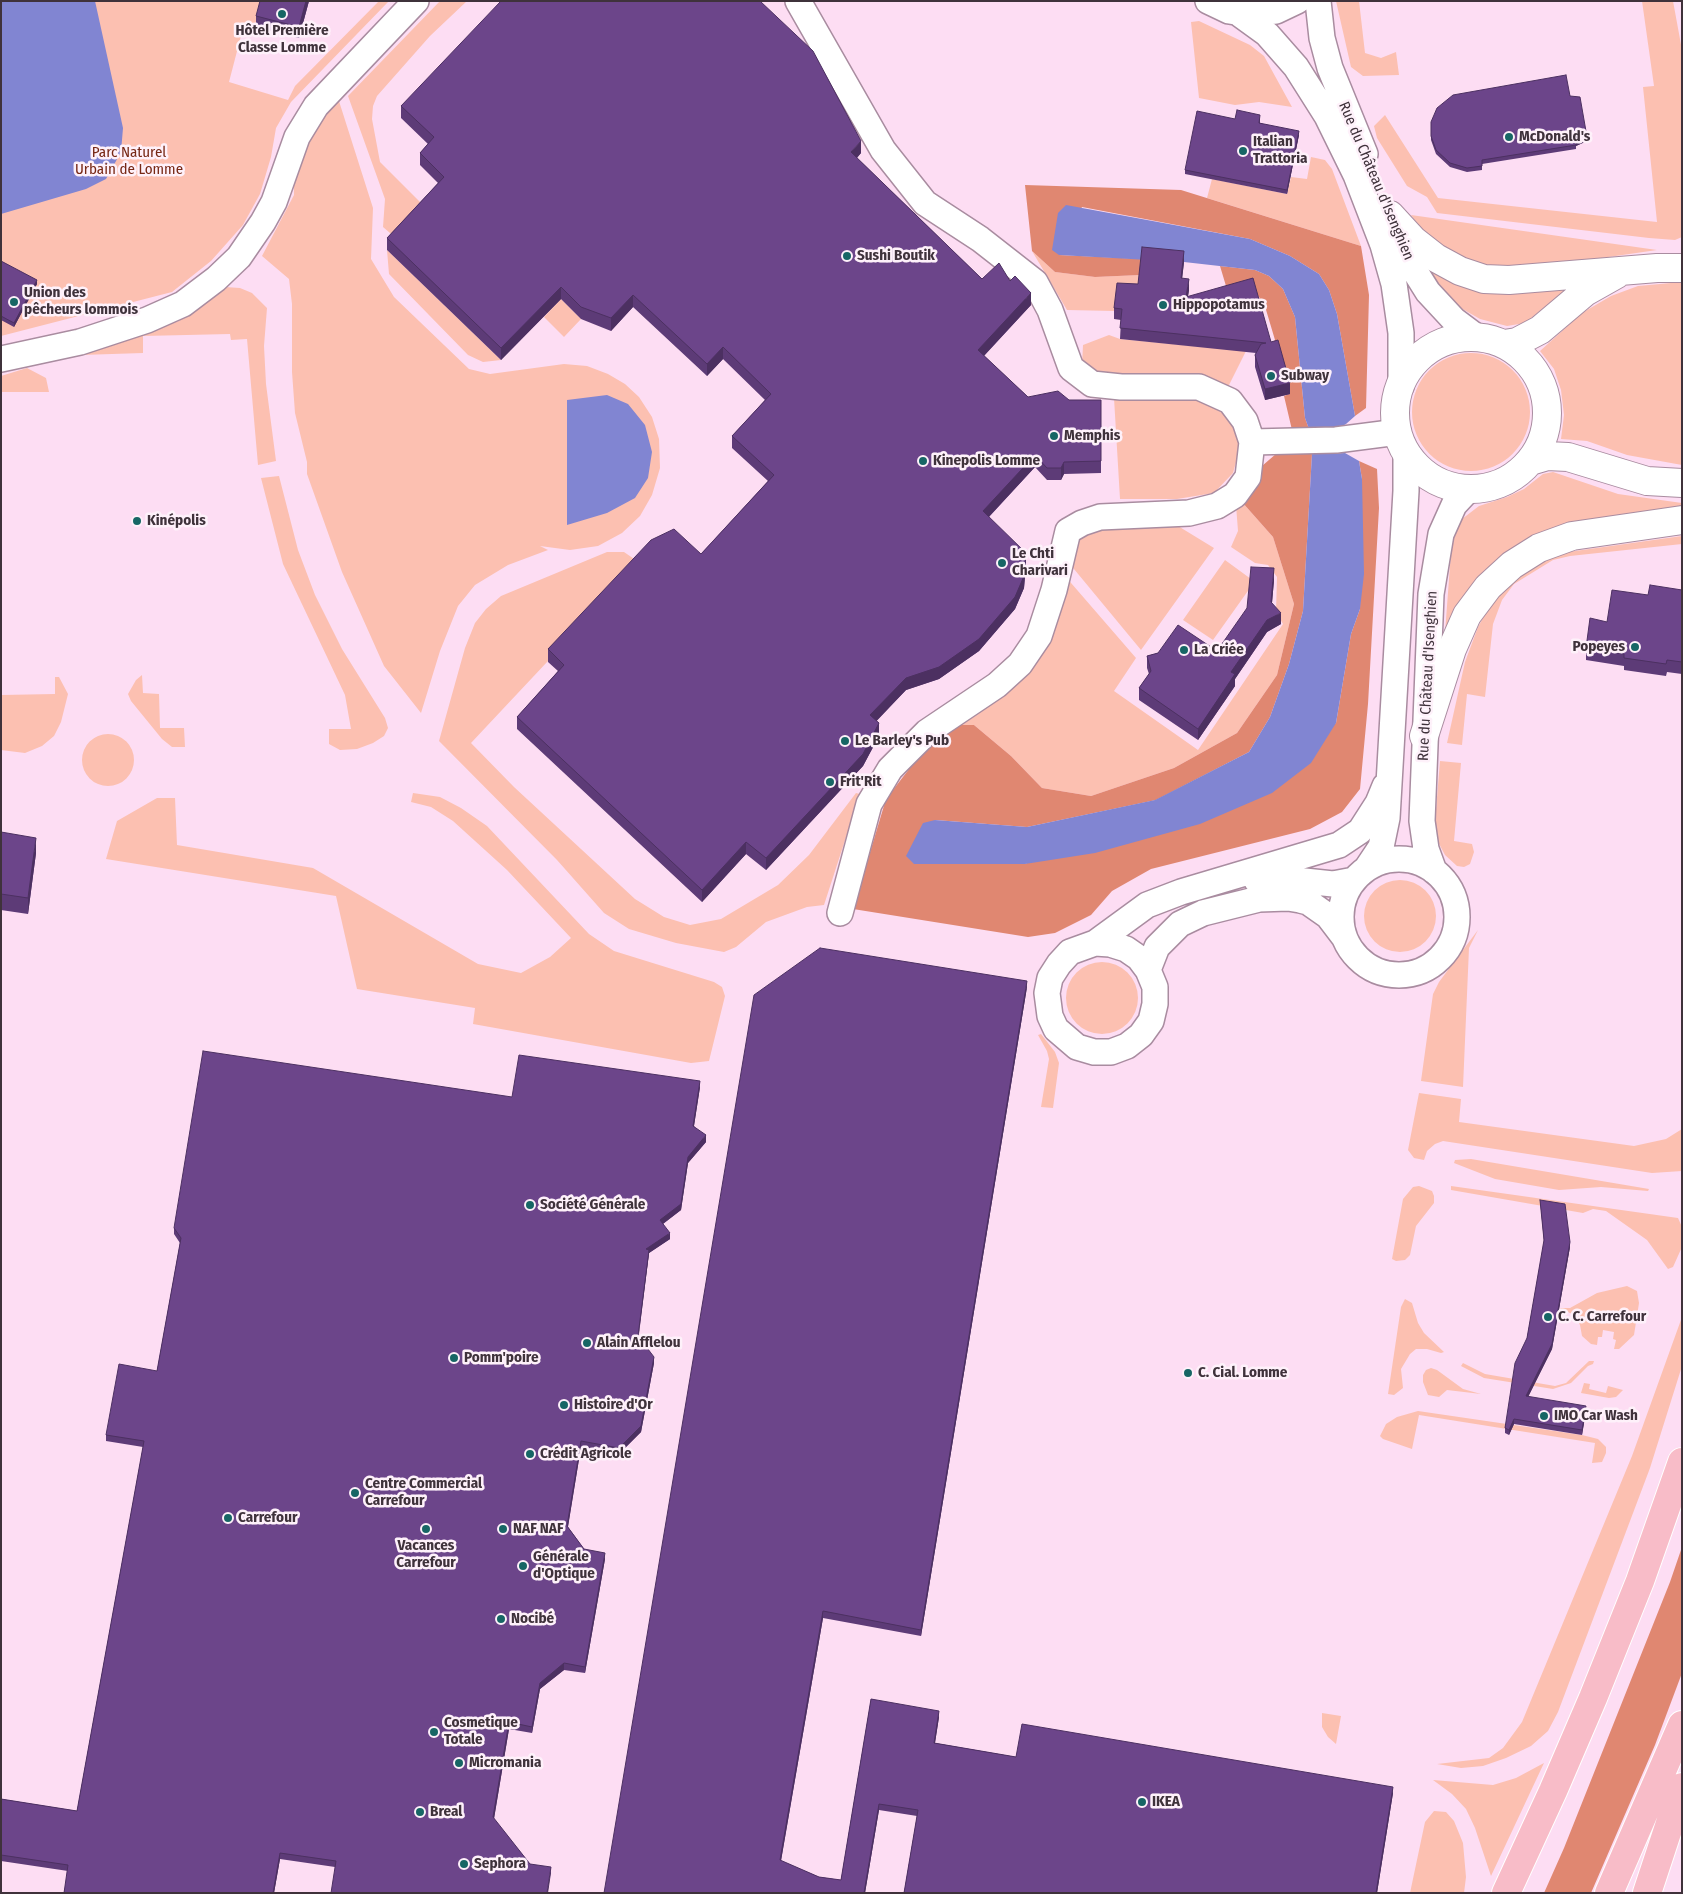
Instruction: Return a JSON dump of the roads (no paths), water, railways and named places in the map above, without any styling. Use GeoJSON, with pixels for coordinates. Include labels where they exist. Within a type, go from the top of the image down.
{"type":"FeatureCollection","features":[{"type":"Feature","properties":{"kind":"highway"},"geometry":{"type":"LineString","coordinates":[[1506,1893],[1553,1791],[1640,1582],[1682,1462]]}},
{"type":"Feature","properties":{"kind":"highway"},"geometry":{"type":"LineString","coordinates":[[1609,1893],[1682,1725]]}},
{"type":"Feature","properties":{"kind":"highway"},"geometry":{"type":"LineString","coordinates":[[1647,1893],[1682,1787]]}},
{"type":"Feature","properties":{"kind":"street"},"geometry":{"type":"LineString","coordinates":[[1,359],[65,345],[146,320],[183,304],[216,279],[239,257],[254,238],[274,202],[297,137],[316,106],[416,1]]}},
{"type":"Feature","properties":{"kind":"street"},"geometry":{"type":"LineString","coordinates":[[798,1],[882,150],[925,203],[980,239],[1035,282],[1050,310],[1072,368],[1092,384],[1121,387],[1198,387],[1230,401],[1244,421],[1252,442],[1248,478],[1235,494],[1218,506],[1190,513],[1100,517],[1082,523],[1068,532],[1054,590],[1039,636],[1020,664],[997,685],[927,732],[890,769],[869,804],[840,913]]}},
{"type":"Feature","properties":{"kind":"street"},"geometry":{"type":"LineString","coordinates":[[1208,1],[1238,13],[1266,14],[1297,1]]}},
{"type":"Feature","properties":{"kind":"street","name":"Rue du Château d'Isenghien"},"geometry":{"type":"LineString","coordinates":[[1318,1],[1322,38],[1335,84],[1413,268],[1428,292],[1454,320],[1519,354],[1532,368],[1541,383],[1546,401],[1547,419],[1543,437],[1530,461],[1518,473],[1503,482],[1486,488],[1452,487],[1429,476],[1402,442]]}},
{"type":"Feature","properties":{"kind":"street","name":"Rue du Château d'Isenghien"},"geometry":{"type":"LineString","coordinates":[[1238,13],[1267,34],[1296,67],[1327,116],[1352,167],[1383,245],[1394,284],[1401,333],[1401,386],[1396,409],[1402,442],[1406,491],[1385,833],[1381,847],[1360,874]]}},
{"type":"Feature","properties":{"kind":"street"},"geometry":{"type":"LineString","coordinates":[[1390,216],[1424,249],[1447,265],[1471,276],[1510,280],[1682,268]]}},
{"type":"Feature","properties":{"kind":"street"},"geometry":{"type":"LineString","coordinates":[[1491,341],[1517,342],[1540,330],[1585,292],[1615,275],[1626,272]]}},
{"type":"Feature","properties":{"kind":"street","name":"Rue du Château d'Isenghien"},"geometry":{"type":"LineString","coordinates":[[1401,386],[1414,363],[1435,346],[1452,340],[1491,341]]}},
{"type":"Feature","properties":{"kind":"street"},"geometry":{"type":"LineString","coordinates":[[1252,442],[1336,440],[1402,442]]}},
{"type":"Feature","properties":{"kind":"street"},"geometry":{"type":"LineString","coordinates":[[1530,461],[1547,456],[1568,457],[1647,481],[1682,483]]}},
{"type":"Feature","properties":{"kind":"street","name":"Rue du Château d'Isenghien"},"geometry":{"type":"LineString","coordinates":[[1434,871],[1426,849],[1423,830],[1424,736],[1431,594],[1437,548],[1448,516],[1460,498],[1469,489]]}},
{"type":"Feature","properties":{"kind":"street"},"geometry":{"type":"LineString","coordinates":[[1424,736],[1452,649],[1467,615],[1488,587],[1512,565],[1539,548],[1572,536],[1682,520]]}},
{"type":"Feature","properties":{"kind":"street","name":"Rue du Château d'Isenghien"},"geometry":{"type":"LineString","coordinates":[[1095,943],[1147,905],[1181,892],[1219,883],[1326,851],[1350,839],[1360,831],[1378,803],[1388,772]]}},
{"type":"Feature","properties":{"kind":"street"},"geometry":{"type":"LineString","coordinates":[[1148,970],[1157,947],[1180,924],[1203,913],[1259,899],[1288,898],[1308,902],[1328,916],[1355,955],[1372,969],[1386,973],[1401,975],[1429,966],[1440,957],[1451,942],[1456,929],[1457,914],[1449,888],[1434,871],[1422,863],[1394,858],[1379,862],[1360,874],[1333,884],[1295,880],[1219,883]]}},
{"type":"Feature","properties":{"kind":"street"},"geometry":{"type":"LineString","coordinates":[[1344,937],[1341,907],[1360,874]]}},
{"type":"Feature","properties":{"kind":"street"},"geometry":{"type":"LineString","coordinates":[[1095,943],[1110,944],[1126,949],[1139,958],[1148,970],[1155,987],[1155,1004],[1151,1021],[1141,1035],[1127,1046],[1111,1052],[1094,1052],[1077,1047],[1056,1029],[1050,1016],[1047,993],[1050,978],[1058,964],[1070,952],[1095,943]]}},
{"type":"Feature","properties":{"kind":"water"},"geometry":{"type":"Polygon","coordinates":[[[1,1],[95,1],[123,128],[121,152],[106,179],[86,189],[1,214],[1,1]]]}},
{"type":"Feature","properties":{"kind":"water"},"geometry":{"type":"Polygon","coordinates":[[[1066,205],[1250,239],[1290,256],[1319,274],[1329,290],[1337,314],[1355,416],[1332,432],[1309,429],[1305,418],[1295,317],[1283,289],[1269,276],[1255,270],[1184,262],[1059,255],[1052,250],[1058,213],[1066,205]]]}},
{"type":"Feature","properties":{"kind":"water"},"geometry":{"type":"Polygon","coordinates":[[[607,395],[628,404],[645,425],[652,452],[648,478],[635,498],[607,513],[567,525],[567,400],[607,395]]]}},
{"type":"Feature","properties":{"kind":"water"},"geometry":{"type":"Polygon","coordinates":[[[1345,453],[1359,461],[1362,479],[1364,574],[1360,609],[1351,634],[1336,723],[1311,763],[1272,793],[1200,824],[1095,853],[1025,864],[914,864],[906,856],[923,823],[935,820],[1027,827],[1155,800],[1249,752],[1270,717],[1289,664],[1303,611],[1312,454],[1345,453]]]}},
{"type":"Feature","properties":{"kind":"place","name":"Hôtel Première Classe Lomme"},"geometry":{"type":"Point","coordinates":[282,14]}},
{"type":"Feature","properties":{"kind":"place","name":"McDonald's"},"geometry":{"type":"Point","coordinates":[1509,137]}},
{"type":"Feature","properties":{"kind":"place","name":"Italian Trattoria"},"geometry":{"type":"Point","coordinates":[1243,151]}},
{"type":"Feature","properties":{"kind":"place","name":"Sushi Boutik"},"geometry":{"type":"Point","coordinates":[847,256]}},
{"type":"Feature","properties":{"kind":"place","name":"Union des pêcheurs lommois"},"geometry":{"type":"Point","coordinates":[14,302]}},
{"type":"Feature","properties":{"kind":"place","name":"Hippopotamus"},"geometry":{"type":"Point","coordinates":[1163,305]}},
{"type":"Feature","properties":{"kind":"place","name":"Subway"},"geometry":{"type":"Point","coordinates":[1271,376]}},
{"type":"Feature","properties":{"kind":"place","name":"Memphis"},"geometry":{"type":"Point","coordinates":[1054,436]}},
{"type":"Feature","properties":{"kind":"place","name":"Kinepolis Lomme"},"geometry":{"type":"Point","coordinates":[923,461]}},
{"type":"Feature","properties":{"kind":"place","name":"Kinépolis"},"geometry":{"type":"Point","coordinates":[137,521]}},
{"type":"Feature","properties":{"kind":"place","name":"Le Chti Charivari"},"geometry":{"type":"Point","coordinates":[1002,563]}},
{"type":"Feature","properties":{"kind":"place","name":"Popeyes"},"geometry":{"type":"Point","coordinates":[1635,647]}},
{"type":"Feature","properties":{"kind":"place","name":"La Criée"},"geometry":{"type":"Point","coordinates":[1184,650]}},
{"type":"Feature","properties":{"kind":"place","name":"Le Barley's Pub"},"geometry":{"type":"Point","coordinates":[845,741]}},
{"type":"Feature","properties":{"kind":"place","name":"Frit'Rit"},"geometry":{"type":"Point","coordinates":[830,782]}},
{"type":"Feature","properties":{"kind":"place","name":"Société Générale"},"geometry":{"type":"Point","coordinates":[530,1205]}},
{"type":"Feature","properties":{"kind":"place","name":"C. C. Carrefour"},"geometry":{"type":"Point","coordinates":[1548,1317]}},
{"type":"Feature","properties":{"kind":"place","name":"Alain Afflelou"},"geometry":{"type":"Point","coordinates":[587,1343]}},
{"type":"Feature","properties":{"kind":"place","name":"Pomm'poire"},"geometry":{"type":"Point","coordinates":[454,1358]}},
{"type":"Feature","properties":{"kind":"place","name":"C. Cial. Lomme"},"geometry":{"type":"Point","coordinates":[1188,1373]}},
{"type":"Feature","properties":{"kind":"place","name":"Histoire d'Or"},"geometry":{"type":"Point","coordinates":[564,1405]}},
{"type":"Feature","properties":{"kind":"place","name":"IMO Car Wash"},"geometry":{"type":"Point","coordinates":[1544,1416]}},
{"type":"Feature","properties":{"kind":"place","name":"Crédit Agricole"},"geometry":{"type":"Point","coordinates":[530,1454]}},
{"type":"Feature","properties":{"kind":"place","name":"Centre Commercial Carrefour"},"geometry":{"type":"Point","coordinates":[355,1493]}},
{"type":"Feature","properties":{"kind":"place","name":"Carrefour"},"geometry":{"type":"Point","coordinates":[228,1518]}},
{"type":"Feature","properties":{"kind":"place","name":"Vacances Carrefour"},"geometry":{"type":"Point","coordinates":[426,1529]}},
{"type":"Feature","properties":{"kind":"place","name":"NAF NAF"},"geometry":{"type":"Point","coordinates":[503,1529]}},
{"type":"Feature","properties":{"kind":"place","name":"Générale d'Optique"},"geometry":{"type":"Point","coordinates":[523,1566]}},
{"type":"Feature","properties":{"kind":"place","name":"Nocibé"},"geometry":{"type":"Point","coordinates":[501,1619]}},
{"type":"Feature","properties":{"kind":"place","name":"Cosmetique Totale"},"geometry":{"type":"Point","coordinates":[434,1732]}},
{"type":"Feature","properties":{"kind":"place","name":"Micromania"},"geometry":{"type":"Point","coordinates":[459,1763]}},
{"type":"Feature","properties":{"kind":"place","name":"IKEA"},"geometry":{"type":"Point","coordinates":[1142,1802]}},
{"type":"Feature","properties":{"kind":"place","name":"Breal"},"geometry":{"type":"Point","coordinates":[420,1812]}},
{"type":"Feature","properties":{"kind":"place","name":"Sephora"},"geometry":{"type":"Point","coordinates":[464,1864]}},
{"type":"Feature","properties":{"kind":"park label","name":"Parc Naturel Urbain de Lomme"},"geometry":{"type":"Point","coordinates":[129,162]}}]}
